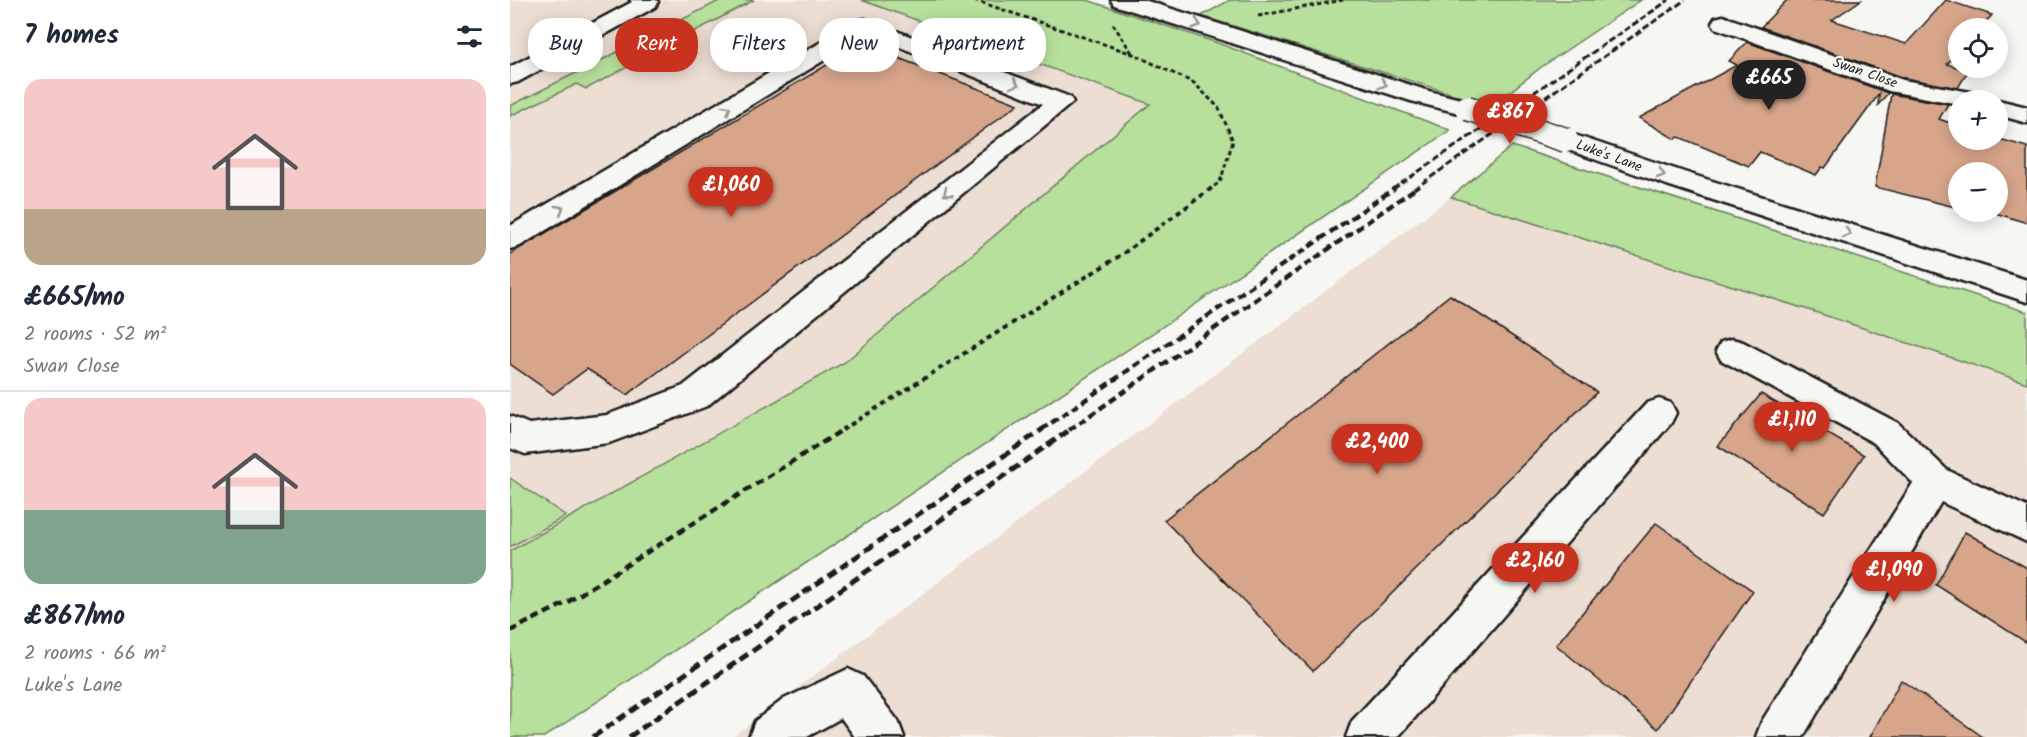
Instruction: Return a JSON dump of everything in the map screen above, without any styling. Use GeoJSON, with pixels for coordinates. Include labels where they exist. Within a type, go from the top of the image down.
{"type":"FeatureCollection","features":[{"type":"Feature","properties":{"kind":"street"},"geometry":{"type":"LineString","coordinates":[[510,78],[647,2],[641,0]]}},
{"type":"Feature","properties":{"kind":"street","name":"Luke's Lane"},"geometry":{"type":"LineString","coordinates":[[1122,0],[1408,93],[1467,108],[1677,179],[2027,291]]}},
{"type":"Feature","properties":{"kind":"street","name":"Swan Close"},"geometry":{"type":"LineString","coordinates":[[1723,23],[1898,86],[1948,95]]}},
{"type":"Feature","properties":{"kind":"street"},"geometry":{"type":"LineString","coordinates":[[510,239],[865,26],[1061,102],[695,396],[609,429],[525,439],[510,430]]}},
{"type":"Feature","properties":{"kind":"street"},"geometry":{"type":"LineString","coordinates":[[2008,110],[2027,115]]}},
{"type":"Feature","properties":{"kind":"street"},"geometry":{"type":"LineString","coordinates":[[1732,351],[1887,434],[1934,481],[2027,525]]}},
{"type":"Feature","properties":{"kind":"street"},"geometry":{"type":"LineString","coordinates":[[1368,737],[1659,413]]}},
{"type":"Feature","properties":{"kind":"street"},"geometry":{"type":"LineString","coordinates":[[1778,737],[1934,481]]}},
{"type":"Feature","properties":{"kind":"street"},"geometry":{"type":"LineString","coordinates":[[771,737],[800,715],[848,691],[882,737]]}},
{"type":"Feature","properties":{"kind":"path"},"geometry":{"type":"LineString","coordinates":[[510,631],[566,603],[1121,255],[1220,182],[1233,141],[1219,108],[1194,83],[1133,54],[974,0]]}},
{"type":"Feature","properties":{"kind":"path"},"geometry":{"type":"LineString","coordinates":[[1250,17],[1343,0]]}},
{"type":"Feature","properties":{"kind":"shaded area"},"geometry":{"type":"Polygon","coordinates":[[[510,0],[953,0],[1007,18],[911,18],[911,72],[1046,72],[1046,37],[1225,144],[510,623],[510,0]]]}},
{"type":"Feature","properties":{"kind":"shaded area"},"geometry":{"type":"Polygon","coordinates":[[[1451,197],[1815,312],[2027,383],[2027,737],[732,737],[1451,197]]]}},
{"type":"Feature","properties":{"kind":"green space"},"geometry":{"type":"Polygon","coordinates":[[[721,0],[754,0],[720,18],[710,18],[710,23],[698,30],[698,18],[685,18],[721,0]]]}},
{"type":"Feature","properties":{"kind":"green space"},"geometry":{"type":"Polygon","coordinates":[[[861,0],[1087,0],[1215,42],[1450,130],[1171,321],[544,737],[510,737],[510,551],[845,362],[1150,104],[1046,67],[1046,18],[911,18],[861,0]]]}},
{"type":"Feature","properties":{"kind":"green space"},"geometry":{"type":"Polygon","coordinates":[[[1230,0],[1641,0],[1540,68],[1492,106],[1201,16],[1230,0]]]}},
{"type":"Feature","properties":{"kind":"green space"},"geometry":{"type":"Polygon","coordinates":[[[615,53],[615,72],[618,72],[586,89],[577,84],[510,116],[510,106],[578,72],[603,72],[603,59],[615,53]]]}},
{"type":"Feature","properties":{"kind":"green space"},"geometry":{"type":"Polygon","coordinates":[[[1512,146],[2027,312],[2027,383],[1815,312],[1451,197],[1512,146]]]}},
{"type":"Feature","properties":{"kind":"green space"},"geometry":{"type":"Polygon","coordinates":[[[510,478],[566,516],[510,547],[510,478]]]}},
{"type":"Feature","properties":{"kind":"building"},"geometry":{"type":"Polygon","coordinates":[[[1787,0],[1861,0],[1832,20],[1906,44],[1946,0],[1992,15],[1989,18],[1948,18],[1948,78],[1964,78],[1958,88],[1904,78],[1761,27],[1787,0]]]}},
{"type":"Feature","properties":{"kind":"building"},"geometry":{"type":"Polygon","coordinates":[[[1747,42],[1888,93],[1878,105],[1879,94],[1825,168],[1822,167],[1816,175],[1760,152],[1749,166],[1679,137],[1675,139],[1639,118],[1737,65],[1729,61],[1747,42]]]}},
{"type":"Feature","properties":{"kind":"building"},"geometry":{"type":"Polygon","coordinates":[[[899,58],[911,63],[911,72],[935,72],[1018,104],[627,395],[587,369],[553,394],[510,364],[510,254],[819,70],[819,72],[899,72],[899,58]]]}},
{"type":"Feature","properties":{"kind":"building"},"geometry":{"type":"Polygon","coordinates":[[[1891,94],[1948,104],[1939,119],[1948,122],[1948,150],[2008,150],[2008,141],[2027,147],[2027,223],[2008,217],[2008,162],[1948,162],[1948,205],[1875,187],[1891,94]]]}},
{"type":"Feature","properties":{"kind":"building"},"geometry":{"type":"Polygon","coordinates":[[[1450,295],[1597,392],[1313,671],[1164,520],[1450,295]]]}},
{"type":"Feature","properties":{"kind":"building"},"geometry":{"type":"Polygon","coordinates":[[[1761,394],[1864,455],[1824,513],[1718,446],[1761,394]]]}},
{"type":"Feature","properties":{"kind":"building"},"geometry":{"type":"Polygon","coordinates":[[[1656,523],[1753,591],[1658,729],[1556,645],[1656,523]]]}},
{"type":"Feature","properties":{"kind":"building"},"geometry":{"type":"Polygon","coordinates":[[[1965,532],[2027,568],[2027,643],[1936,585],[1965,532]]]}},
{"type":"Feature","properties":{"kind":"building"},"geometry":{"type":"Polygon","coordinates":[[[1901,680],[1983,737],[1870,737],[1901,680]]]}},
{"type":"Feature","properties":{"kind":"railway"},"geometry":{"type":"LineString","coordinates":[[1393,189],[1669,0]]}},
{"type":"Feature","properties":{"kind":"railway"},"geometry":{"type":"LineString","coordinates":[[1414,189],[1685,0]]}},
{"type":"Feature","properties":{"kind":"railway"},"geometry":{"type":"LineString","coordinates":[[1041,430],[1395,188]]}},
{"type":"Feature","properties":{"kind":"railway"},"geometry":{"type":"LineString","coordinates":[[1069,430],[1416,188]]}},
{"type":"Feature","properties":{"kind":"railway"},"geometry":{"type":"LineString","coordinates":[[593,737],[1043,429]]}},
{"type":"Feature","properties":{"kind":"railway"},"geometry":{"type":"LineString","coordinates":[[629,737],[1071,429]]}}]}
